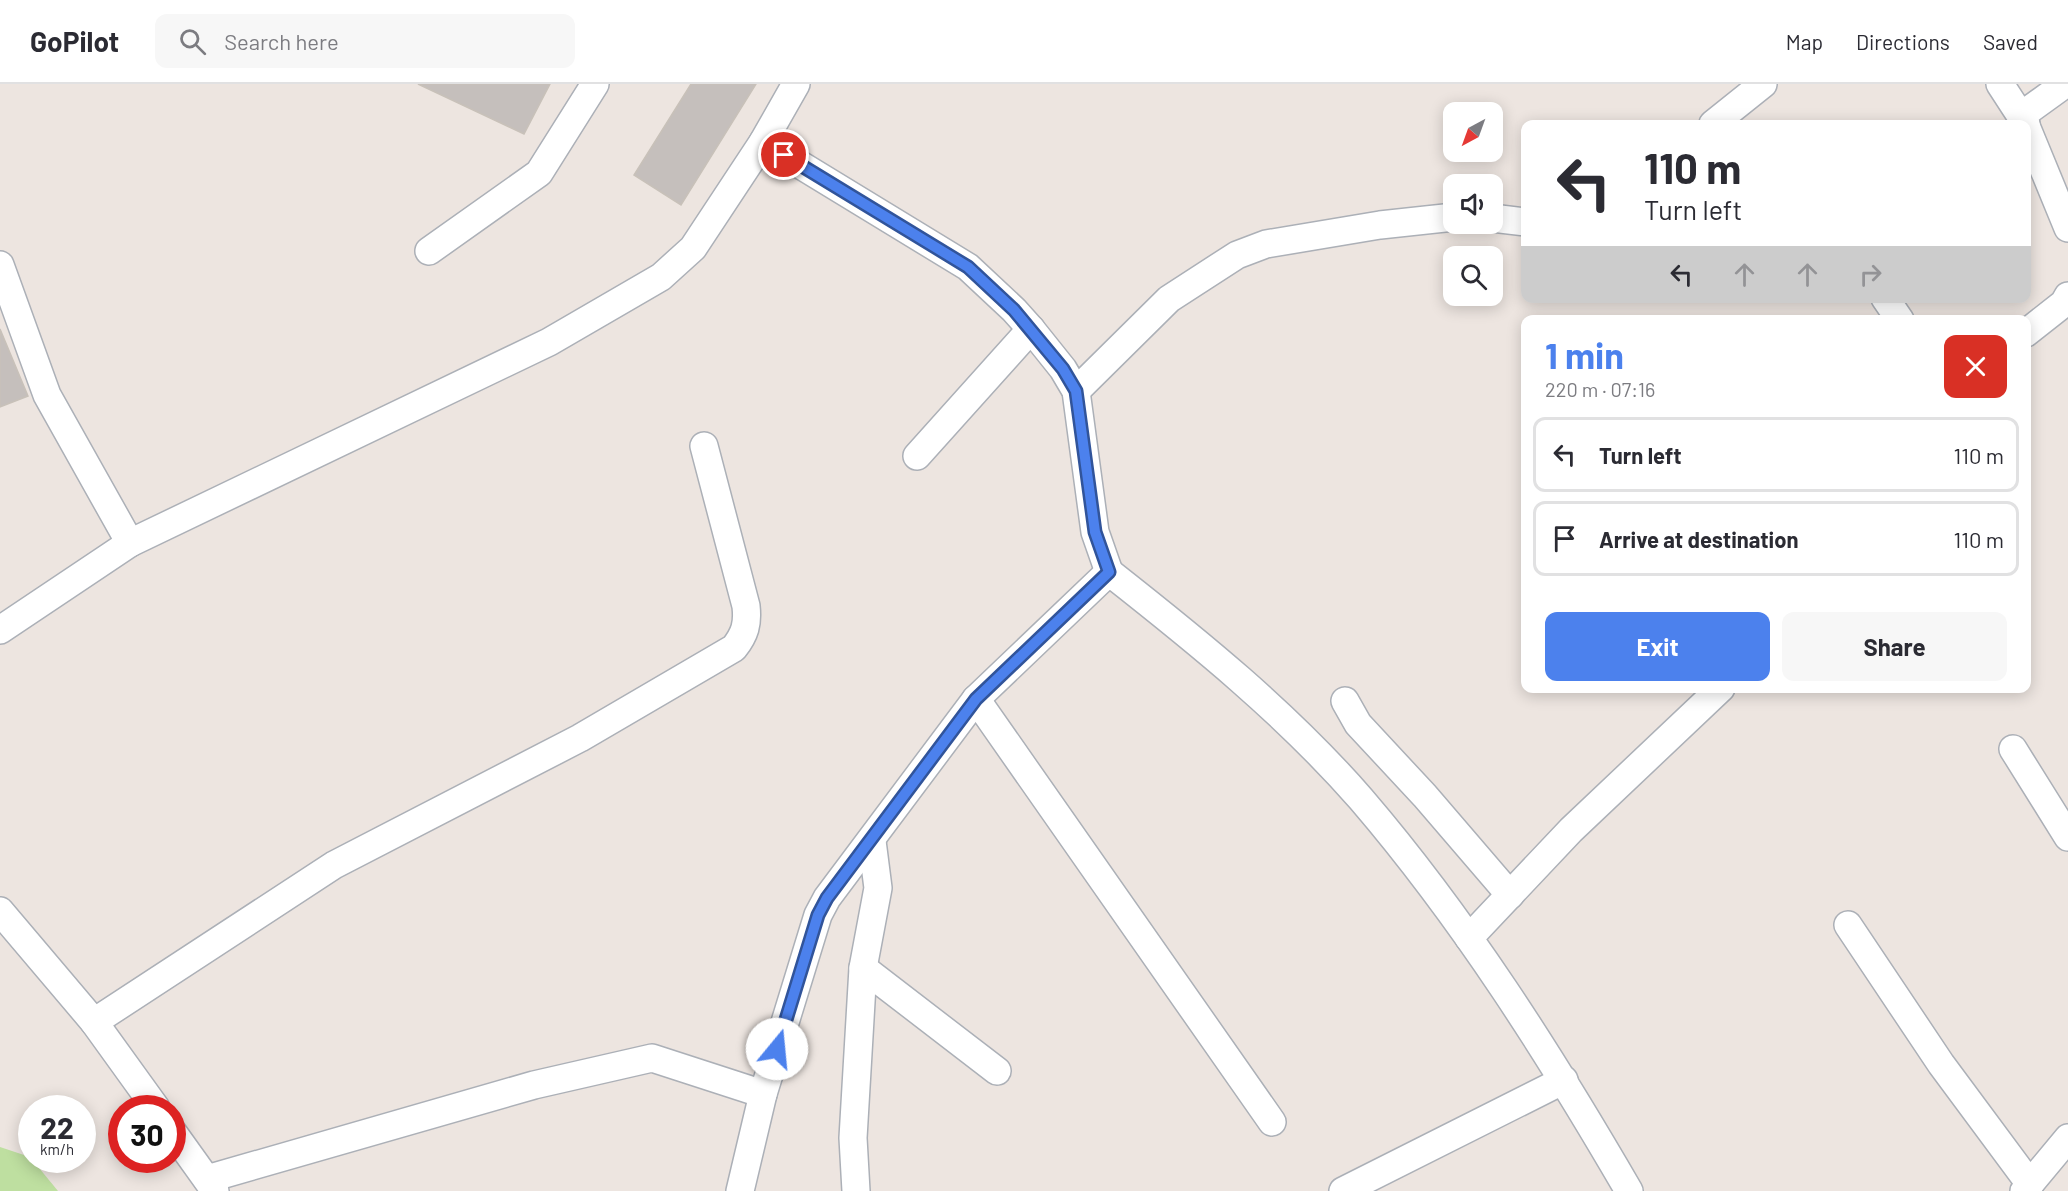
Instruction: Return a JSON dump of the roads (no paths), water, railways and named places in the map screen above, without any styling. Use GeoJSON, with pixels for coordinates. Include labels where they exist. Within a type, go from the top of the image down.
{"type":"FeatureCollection","features":[{"type":"Feature","properties":{"kind":"street"},"geometry":{"type":"LineString","coordinates":[[429,251],[538,173],[595,84]]}},
{"type":"Feature","properties":{"kind":"street"},"geometry":{"type":"LineString","coordinates":[[0,630],[130,543],[549,342],[661,277],[693,248],[764,142],[796,84]]}},
{"type":"Feature","properties":{"kind":"street"},"geometry":{"type":"LineString","coordinates":[[1718,120],[1763,84]]}},
{"type":"Feature","properties":{"kind":"street"},"geometry":{"type":"LineString","coordinates":[[2000,84],[2024,120]]}},
{"type":"Feature","properties":{"kind":"street"},"geometry":{"type":"LineString","coordinates":[[2027,120],[2065,84]]}},
{"type":"Feature","properties":{"kind":"street"},"geometry":{"type":"LineString","coordinates":[[2031,137],[2068,228]]}},
{"type":"Feature","properties":{"kind":"street"},"geometry":{"type":"LineString","coordinates":[[764,142],[968,267],[1031,329],[1063,369],[1076,391],[1095,532],[1109,572],[1226,664],[1289,724],[1361,799],[1469,938],[1564,1080],[1629,1191]]}},
{"type":"Feature","properties":{"kind":"street"},"geometry":{"type":"LineString","coordinates":[[1076,391],[1169,299],[1237,255],[1266,244],[1380,225],[1443,218]]}},
{"type":"Feature","properties":{"kind":"street"},"geometry":{"type":"LineString","coordinates":[[1503,219],[1521,221]]}},
{"type":"Feature","properties":{"kind":"street"},"geometry":{"type":"LineString","coordinates":[[0,265],[47,395],[130,543]]}},
{"type":"Feature","properties":{"kind":"street"},"geometry":{"type":"LineString","coordinates":[[2031,329],[2064,303],[2068,296]]}},
{"type":"Feature","properties":{"kind":"street"},"geometry":{"type":"LineString","coordinates":[[916,456],[1031,329]]}},
{"type":"Feature","properties":{"kind":"street"},"geometry":{"type":"LineString","coordinates":[[94,1022],[334,865],[580,738],[734,648],[744,634],[748,619],[704,446]]}},
{"type":"Feature","properties":{"kind":"street"},"geometry":{"type":"LineString","coordinates":[[740,1191],[763,1094],[818,915],[827,898],[872,841],[976,699],[1109,572]]}},
{"type":"Feature","properties":{"kind":"street"},"geometry":{"type":"LineString","coordinates":[[1469,938],[1571,830],[1716,693]]}},
{"type":"Feature","properties":{"kind":"street"},"geometry":{"type":"LineString","coordinates":[[976,699],[1272,1122]]}},
{"type":"Feature","properties":{"kind":"street"},"geometry":{"type":"LineString","coordinates":[[1345,701],[1358,724],[1425,796],[1510,895]]}},
{"type":"Feature","properties":{"kind":"street"},"geometry":{"type":"LineString","coordinates":[[2013,750],[2068,837]]}},
{"type":"Feature","properties":{"kind":"street"},"geometry":{"type":"LineString","coordinates":[[856,1191],[853,1138],[863,968],[878,888],[872,841]]}},
{"type":"Feature","properties":{"kind":"street"},"geometry":{"type":"LineString","coordinates":[[0,911],[94,1022],[147,1095]]}},
{"type":"Feature","properties":{"kind":"street"},"geometry":{"type":"LineString","coordinates":[[1848,926],[2027,1187],[2068,1138]]}},
{"type":"Feature","properties":{"kind":"street"},"geometry":{"type":"LineString","coordinates":[[863,968],[997,1071]]}},
{"type":"Feature","properties":{"kind":"street"},"geometry":{"type":"LineString","coordinates":[[186,1150],[211,1185],[534,1085],[652,1058],[763,1094]]}},
{"type":"Feature","properties":{"kind":"street"},"geometry":{"type":"LineString","coordinates":[[1343,1191],[1564,1080]]}}]}
